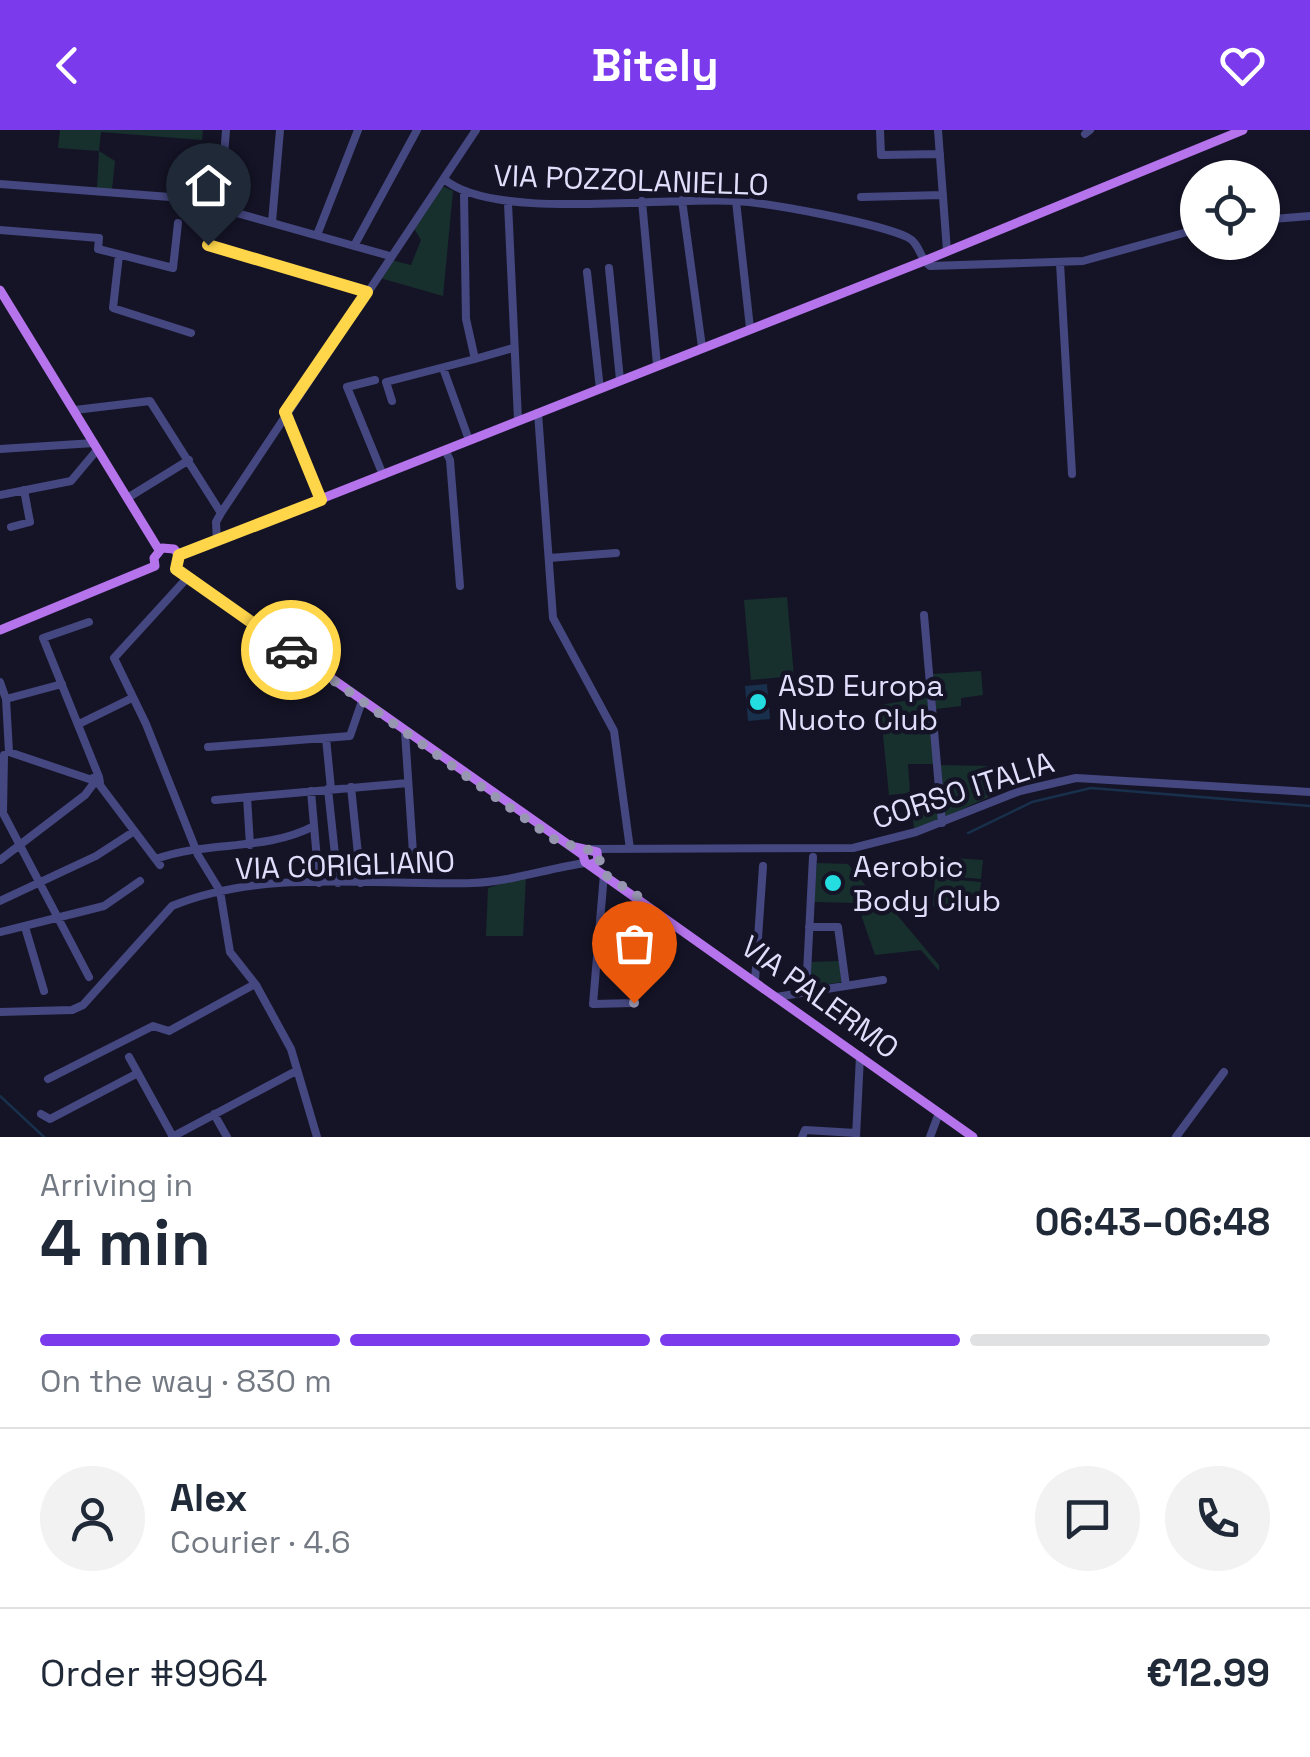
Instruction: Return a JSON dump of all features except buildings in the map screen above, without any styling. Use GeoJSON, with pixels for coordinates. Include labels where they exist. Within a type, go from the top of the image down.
{"type":"FeatureCollection","features":[{"type":"Feature","properties":{"kind":"main road"},"geometry":{"type":"LineString","coordinates":[[179,555],[924,261],[1243,130]]}},
{"type":"Feature","properties":{"kind":"main road"},"geometry":{"type":"LineString","coordinates":[[0,290],[159,550],[156,566]]}},
{"type":"Feature","properties":{"kind":"main road"},"geometry":{"type":"LineString","coordinates":[[159,550],[170,548],[179,555]]}},
{"type":"Feature","properties":{"kind":"main road"},"geometry":{"type":"LineString","coordinates":[[156,566],[165,573],[176,569],[179,555]]}},
{"type":"Feature","properties":{"kind":"main road"},"geometry":{"type":"LineString","coordinates":[[0,630],[156,566]]}},
{"type":"Feature","properties":{"kind":"main road","name":"VIA PALERMO"},"geometry":{"type":"LineString","coordinates":[[176,569],[558,842],[586,857],[604,874],[973,1137]]}},
{"type":"Feature","properties":{"kind":"main road"},"geometry":{"type":"LineString","coordinates":[[558,842],[586,857]]}},
{"type":"Feature","properties":{"kind":"street"},"geometry":{"type":"LineString","coordinates":[[220,208],[226,130]]}},
{"type":"Feature","properties":{"kind":"street"},"geometry":{"type":"LineString","coordinates":[[272,222],[280,130]]}},
{"type":"Feature","properties":{"kind":"street"},"geometry":{"type":"LineString","coordinates":[[317,235],[358,130]]}},
{"type":"Feature","properties":{"kind":"street"},"geometry":{"type":"LineString","coordinates":[[354,246],[417,130]]}},
{"type":"Feature","properties":{"kind":"street"},"geometry":{"type":"LineString","coordinates":[[217,542],[221,513],[476,130]]}},
{"type":"Feature","properties":{"kind":"street"},"geometry":{"type":"LineString","coordinates":[[880,130],[881,155],[940,154]]}},
{"type":"Feature","properties":{"kind":"street"},"geometry":{"type":"LineString","coordinates":[[938,130],[947,251]]}},
{"type":"Feature","properties":{"kind":"street","name":"VIA POZZOLANIELLO"},"geometry":{"type":"LineString","coordinates":[[444,179],[464,194],[508,203],[736,201],[904,236],[916,244],[924,261]]}},
{"type":"Feature","properties":{"kind":"street"},"geometry":{"type":"LineString","coordinates":[[0,184],[170,196],[390,256]]}},
{"type":"Feature","properties":{"kind":"street"},"geometry":{"type":"LineString","coordinates":[[464,194],[466,319],[476,359]]}},
{"type":"Feature","properties":{"kind":"street"},"geometry":{"type":"LineString","coordinates":[[861,197],[943,195]]}},
{"type":"Feature","properties":{"kind":"street"},"geometry":{"type":"LineString","coordinates":[[642,200],[657,364]]}},
{"type":"Feature","properties":{"kind":"street"},"geometry":{"type":"LineString","coordinates":[[682,200],[702,347]]}},
{"type":"Feature","properties":{"kind":"street"},"geometry":{"type":"LineString","coordinates":[[736,201],[750,328]]}},
{"type":"Feature","properties":{"kind":"street"},"geometry":{"type":"LineString","coordinates":[[508,203],[518,420]]}},
{"type":"Feature","properties":{"kind":"street"},"geometry":{"type":"LineString","coordinates":[[1280,218],[1310,216]]}},
{"type":"Feature","properties":{"kind":"street"},"geometry":{"type":"LineString","coordinates":[[0,230],[100,238],[98,249],[173,268],[178,223]]}},
{"type":"Feature","properties":{"kind":"street"},"geometry":{"type":"LineString","coordinates":[[924,261],[930,266],[1060,262],[1096,258],[1180,234]]}},
{"type":"Feature","properties":{"kind":"street"},"geometry":{"type":"LineString","coordinates":[[208,245],[367,292]]}},
{"type":"Feature","properties":{"kind":"street"},"geometry":{"type":"LineString","coordinates":[[119,255],[113,308],[192,333]]}},
{"type":"Feature","properties":{"kind":"street"},"geometry":{"type":"LineString","coordinates":[[1060,262],[1072,474]]}},
{"type":"Feature","properties":{"kind":"street"},"geometry":{"type":"LineString","coordinates":[[609,268],[620,380]]}},
{"type":"Feature","properties":{"kind":"street"},"geometry":{"type":"LineString","coordinates":[[588,272],[600,389]]}},
{"type":"Feature","properties":{"kind":"street"},"geometry":{"type":"LineString","coordinates":[[392,401],[386,382],[513,348]]}},
{"type":"Feature","properties":{"kind":"street"},"geometry":{"type":"LineString","coordinates":[[443,368],[469,440]]}},
{"type":"Feature","properties":{"kind":"street"},"geometry":{"type":"LineString","coordinates":[[375,380],[346,387],[383,475]]}},
{"type":"Feature","properties":{"kind":"street"},"geometry":{"type":"LineString","coordinates":[[74,410],[150,400],[221,513]]}},
{"type":"Feature","properties":{"kind":"street"},"geometry":{"type":"LineString","coordinates":[[285,412],[321,500]]}},
{"type":"Feature","properties":{"kind":"street"},"geometry":{"type":"LineString","coordinates":[[538,412],[554,618],[614,732],[630,849]]}},
{"type":"Feature","properties":{"kind":"street"},"geometry":{"type":"LineString","coordinates":[[0,449],[96,446]]}},
{"type":"Feature","properties":{"kind":"street"},"geometry":{"type":"LineString","coordinates":[[0,495],[71,481],[96,446]]}},
{"type":"Feature","properties":{"kind":"street"},"geometry":{"type":"LineString","coordinates":[[445,450],[450,460],[460,586]]}},
{"type":"Feature","properties":{"kind":"street"},"geometry":{"type":"LineString","coordinates":[[129,498],[190,460]]}},
{"type":"Feature","properties":{"kind":"street"},"geometry":{"type":"LineString","coordinates":[[11,527],[30,522],[24,490]]}},
{"type":"Feature","properties":{"kind":"street"},"geometry":{"type":"LineString","coordinates":[[549,558],[616,553]]}},
{"type":"Feature","properties":{"kind":"street"},"geometry":{"type":"LineString","coordinates":[[188,577],[114,658],[195,848],[220,892],[230,952],[255,984],[285,1035],[315,1134],[302,1137]]}},
{"type":"Feature","properties":{"kind":"street"},"geometry":{"type":"LineString","coordinates":[[36,614],[81,723],[96,781],[158,862],[195,848],[282,842],[314,826]]}},
{"type":"Feature","properties":{"kind":"street"},"geometry":{"type":"LineString","coordinates":[[924,614],[942,823]]}},
{"type":"Feature","properties":{"kind":"street"},"geometry":{"type":"LineString","coordinates":[[43,638],[89,622]]}},
{"type":"Feature","properties":{"kind":"street"},"geometry":{"type":"LineString","coordinates":[[0,682],[6,699],[3,814],[89,977]]}},
{"type":"Feature","properties":{"kind":"street"},"geometry":{"type":"LineString","coordinates":[[6,699],[62,684]]}},
{"type":"Feature","properties":{"kind":"street"},"geometry":{"type":"LineString","coordinates":[[81,723],[132,698]]}},
{"type":"Feature","properties":{"kind":"street"},"geometry":{"type":"LineString","coordinates":[[208,748],[350,736],[362,701]]}},
{"type":"Feature","properties":{"kind":"street"},"geometry":{"type":"LineString","coordinates":[[406,732],[414,868]]}},
{"type":"Feature","properties":{"kind":"street"},"geometry":{"type":"LineString","coordinates":[[326,738],[338,883]]}},
{"type":"Feature","properties":{"kind":"street"},"geometry":{"type":"LineString","coordinates":[[4,755],[96,781]]}},
{"type":"Feature","properties":{"kind":"street","name":"CORSO ITALIA"},"geometry":{"type":"LineString","coordinates":[[586,857],[630,849],[834,850],[942,823],[997,799],[1076,778],[1310,792]]}},
{"type":"Feature","properties":{"kind":"street"},"geometry":{"type":"LineString","coordinates":[[0,860],[86,795],[96,781]]}},
{"type":"Feature","properties":{"kind":"street"},"geometry":{"type":"LineString","coordinates":[[215,800],[408,783]]}},
{"type":"Feature","properties":{"kind":"street"},"geometry":{"type":"LineString","coordinates":[[352,787],[360,883]]}},
{"type":"Feature","properties":{"kind":"street"},"geometry":{"type":"LineString","coordinates":[[311,791],[319,883]]}},
{"type":"Feature","properties":{"kind":"street"},"geometry":{"type":"LineString","coordinates":[[247,797],[250,845]]}},
{"type":"Feature","properties":{"kind":"street"},"geometry":{"type":"LineString","coordinates":[[0,901],[133,832]]}},
{"type":"Feature","properties":{"kind":"street"},"geometry":{"type":"LineString","coordinates":[[558,868],[586,857]]}},
{"type":"Feature","properties":{"kind":"street","name":"VIA CORIGLIANO"},"geometry":{"type":"LineString","coordinates":[[0,1012],[72,1010],[83,1005],[172,906],[220,892],[319,883],[476,883],[558,868],[586,857]]}},
{"type":"Feature","properties":{"kind":"street"},"geometry":{"type":"LineString","coordinates":[[806,992],[813,857]]}},
{"type":"Feature","properties":{"kind":"street"},"geometry":{"type":"LineString","coordinates":[[755,981],[763,866]]}},
{"type":"Feature","properties":{"kind":"street"},"geometry":{"type":"LineString","coordinates":[[604,874],[593,1004],[634,1003],[639,897]]}},
{"type":"Feature","properties":{"kind":"street"},"geometry":{"type":"LineString","coordinates":[[0,932],[104,906],[140,881]]}},
{"type":"Feature","properties":{"kind":"street"},"geometry":{"type":"LineString","coordinates":[[24,927],[44,991]]}},
{"type":"Feature","properties":{"kind":"street"},"geometry":{"type":"LineString","coordinates":[[809,927],[838,927],[846,986]]}},
{"type":"Feature","properties":{"kind":"street"},"geometry":{"type":"LineString","coordinates":[[776,997],[884,980]]}},
{"type":"Feature","properties":{"kind":"street"},"geometry":{"type":"LineString","coordinates":[[48,1079],[154,1026],[169,1031],[255,984]]}},
{"type":"Feature","properties":{"kind":"street"},"geometry":{"type":"LineString","coordinates":[[802,1137],[805,1130],[856,1135],[860,1056]]}},
{"type":"Feature","properties":{"kind":"street"},"geometry":{"type":"LineString","coordinates":[[129,1057],[172,1137],[296,1071]]}},
{"type":"Feature","properties":{"kind":"street"},"geometry":{"type":"LineString","coordinates":[[1176,1137],[1224,1072]]}},
{"type":"Feature","properties":{"kind":"street"},"geometry":{"type":"LineString","coordinates":[[42,1114],[50,1119],[138,1073]]}},
{"type":"Feature","properties":{"kind":"street"},"geometry":{"type":"LineString","coordinates":[[930,1137],[940,1113]]}},
{"type":"Feature","properties":{"kind":"street"},"geometry":{"type":"LineString","coordinates":[[214,1114],[227,1137]]}},
{"type":"Feature","properties":{"kind":"green space"},"geometry":{"type":"Polygon","coordinates":[[[60,130],[203,130],[202,140],[101,132],[99,151],[58,148],[60,130]]]}},
{"type":"Feature","properties":{"kind":"green space"},"geometry":{"type":"Polygon","coordinates":[[[99,151],[115,161],[112,189],[97,188],[99,151]]]}},
{"type":"Feature","properties":{"kind":"green space"},"geometry":{"type":"Polygon","coordinates":[[[227,173],[245,174],[244,200],[226,199],[227,173]]]}},
{"type":"Feature","properties":{"kind":"green space"},"geometry":{"type":"Polygon","coordinates":[[[442,186],[453,191],[443,296],[380,278],[391,260],[411,265],[421,240],[413,227],[442,186]]]}},
{"type":"Feature","properties":{"kind":"green space"},"geometry":{"type":"Polygon","coordinates":[[[787,597],[794,676],[751,680],[744,600],[787,597]]]}},
{"type":"Feature","properties":{"kind":"green space"},"geometry":{"type":"Polygon","coordinates":[[[981,671],[983,695],[961,698],[961,706],[936,709],[933,674],[981,671]]]}},
{"type":"Feature","properties":{"kind":"green space"},"geometry":{"type":"Polygon","coordinates":[[[929,697],[934,764],[908,764],[910,793],[889,795],[880,705],[929,697]]]}},
{"type":"Feature","properties":{"kind":"green space"},"geometry":{"type":"Polygon","coordinates":[[[940,765],[990,766],[993,795],[945,817],[940,765]]]}},
{"type":"Feature","properties":{"kind":"green space"},"geometry":{"type":"Polygon","coordinates":[[[937,795],[939,820],[914,829],[911,798],[937,795]]]}},
{"type":"Feature","properties":{"kind":"green space"},"geometry":{"type":"Polygon","coordinates":[[[937,857],[983,860],[981,879],[935,875],[937,857]]]}},
{"type":"Feature","properties":{"kind":"green space"},"geometry":{"type":"Polygon","coordinates":[[[817,863],[848,864],[887,912],[892,909],[939,965],[939,971],[921,950],[875,955],[857,903],[814,902],[817,863]]]}},
{"type":"Feature","properties":{"kind":"green space"},"geometry":{"type":"Polygon","coordinates":[[[526,876],[523,936],[486,936],[488,888],[526,876]]]}},
{"type":"Feature","properties":{"kind":"green space"},"geometry":{"type":"Polygon","coordinates":[[[935,878],[981,882],[979,911],[933,906],[935,878]]]}},
{"type":"Feature","properties":{"kind":"green space"},"geometry":{"type":"Polygon","coordinates":[[[839,961],[842,982],[809,987],[810,962],[839,961]]]}},
{"type":"Feature","properties":{"kind":"water","name":"ASD Europa Nuoto Club"},"geometry":{"type":"Polygon","coordinates":[[[767,684],[770,719],[748,721],[745,686],[767,684]]]}},
{"type":"Feature","properties":{"kind":"waterway"},"geometry":{"type":"LineString","coordinates":[[968,833],[1032,802],[1091,788],[1310,806]]}},
{"type":"Feature","properties":{"kind":"waterway"},"geometry":{"type":"LineString","coordinates":[[0,1096],[44,1137]]}},
{"type":"Feature","properties":{"kind":"way so far"},"geometry":{"type":"LineString","coordinates":[[291,650],[558,842],[597,852],[604,874],[639,897],[634,1003]]}},
{"type":"Feature","properties":{"kind":"place","name":"ASD Europa Nuoto Club"},"geometry":{"type":"Point","coordinates":[758,702]}},
{"type":"Feature","properties":{"kind":"place","name":"Aerobic Body Club"},"geometry":{"type":"Point","coordinates":[833,883]}},
{"type":"Feature","properties":{"kind":"route"},"geometry":{"type":"LineString","coordinates":[[208,245],[367,292],[285,412],[321,500],[179,555],[176,569],[291,650]]}}]}
